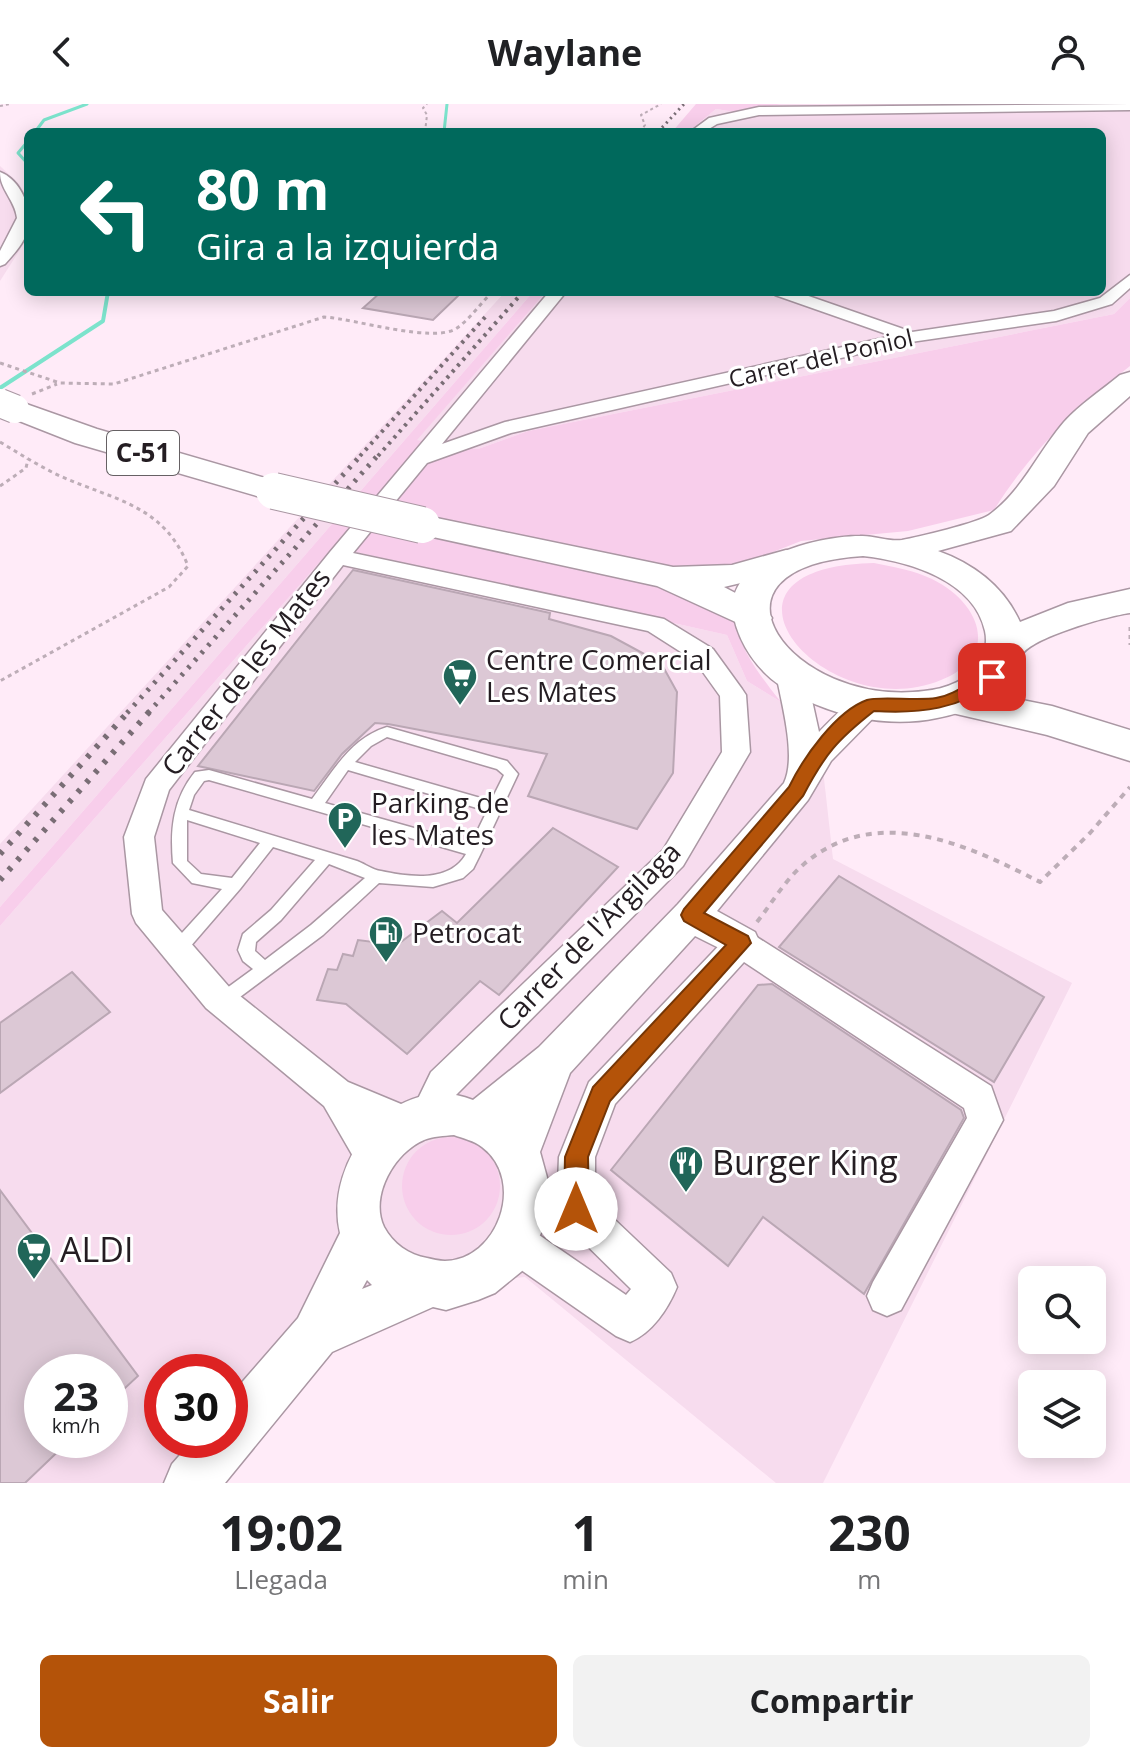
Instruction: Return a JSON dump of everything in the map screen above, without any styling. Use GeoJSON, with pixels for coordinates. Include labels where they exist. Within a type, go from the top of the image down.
{"type":"FeatureCollection","features":[{"type":"Feature","properties":{"kind":"main road"},"geometry":{"type":"LineString","coordinates":[[899,551],[999,524],[1043,479],[1076,427],[1130,381]]}},
{"type":"Feature","properties":{"kind":"main road","name":"C-51"},"geometry":{"type":"LineString","coordinates":[[8,406],[86,436],[274,491],[667,577],[703,591],[753,618]]}},
{"type":"Feature","properties":{"kind":"main road"},"geometry":{"type":"LineString","coordinates":[[971,582],[998,612],[1007,645],[1000,667],[992,677],[969,694],[953,700],[906,707],[871,704],[820,689],[791,673],[764,646],[753,618],[752,607],[759,586],[786,561],[829,548],[863,546],[899,551],[945,566],[971,582],[1033,600],[1090,607]]}},
{"type":"Feature","properties":{"kind":"main road","name":"C-51"},"geometry":{"type":"LineString","coordinates":[[667,577],[733,576],[786,561]]}},
{"type":"Feature","properties":{"kind":"main road"},"geometry":{"type":"LineString","coordinates":[[1007,645],[1043,625],[1090,607],[1130,601]]}},
{"type":"Feature","properties":{"kind":"main road"},"geometry":{"type":"LineString","coordinates":[[953,700],[1052,721],[1128,745]]}},
{"type":"Feature","properties":{"kind":"street"},"geometry":{"type":"LineString","coordinates":[[713,121],[726,104]]}},
{"type":"Feature","properties":{"kind":"street"},"geometry":{"type":"LineString","coordinates":[[702,128],[713,121],[747,113],[779,110],[1130,106]]}},
{"type":"Feature","properties":{"kind":"street"},"geometry":{"type":"LineString","coordinates":[[0,176],[19,197],[24,214]]}},
{"type":"Feature","properties":{"kind":"street"},"geometry":{"type":"LineString","coordinates":[[0,261],[24,228]]}},
{"type":"Feature","properties":{"kind":"street"},"geometry":{"type":"LineString","coordinates":[[1106,276],[1130,280]]}},
{"type":"Feature","properties":{"kind":"street","name":"Carrer del Poniol"},"geometry":{"type":"LineString","coordinates":[[420,459],[505,428],[911,337],[1056,316],[1106,301],[1130,280]]}},
{"type":"Feature","properties":{"kind":"street","name":"Carrer de les Mates"},"geometry":{"type":"LineString","coordinates":[[374,1157],[336,1094],[222,1001],[147,914],[139,837],[156,786],[338,557],[555,296]]}},
{"type":"Feature","properties":{"kind":"street"},"geometry":{"type":"LineString","coordinates":[[793,296],[911,337]]}},
{"type":"Feature","properties":{"kind":"street","name":"Carrer del Poniol"},"geometry":{"type":"LineString","coordinates":[[468,398],[463,410],[466,418],[479,426],[505,428]]}},
{"type":"Feature","properties":{"kind":"street","name":"Carrer del Poniol"},"geometry":{"type":"LineString","coordinates":[[443,430],[505,428]]}},
{"type":"Feature","properties":{"kind":"street","name":"Carrer de l'Argilaga"},"geometry":{"type":"LineString","coordinates":[[338,557],[655,625],[704,655],[733,695],[736,752],[673,858],[443,1084],[417,1121]]}},
{"type":"Feature","properties":{"kind":"street"},"geometry":{"type":"LineString","coordinates":[[791,673],[803,731],[805,772]]}},
{"type":"Feature","properties":{"kind":"street"},"geometry":{"type":"LineString","coordinates":[[482,1120],[554,1061],[691,915],[796,791],[805,772],[833,734],[871,704]]}},
{"type":"Feature","properties":{"kind":"street"},"geometry":{"type":"LineString","coordinates":[[691,915],[741,943],[979,1098],[985,1120],[887,1296]]}},
{"type":"Feature","properties":{"kind":"street"},"geometry":{"type":"LineString","coordinates":[[515,1242],[630,1322],[636,1315],[657,1287],[576,1209],[577,1157],[601,1094],[741,943]]}},
{"type":"Feature","properties":{"kind":"street"},"geometry":{"type":"LineString","coordinates":[[518,1152],[554,1061]]}},
{"type":"Feature","properties":{"kind":"street","name":"Carrer de les Mates"},"geometry":{"type":"LineString","coordinates":[[336,1094],[417,1121]]}},
{"type":"Feature","properties":{"kind":"street"},"geometry":{"type":"LineString","coordinates":[[315,1335],[426,1286],[460,1283],[491,1268],[515,1242],[528,1212],[529,1180],[518,1152],[503,1133],[482,1120],[455,1114],[417,1121],[389,1139],[374,1157],[359,1196],[358,1217],[363,1236],[388,1269],[426,1286]]}},
{"type":"Feature","properties":{"kind":"street"},"geometry":{"type":"LineString","coordinates":[[248,1414],[315,1335],[363,1236]]}},
{"type":"Feature","properties":{"kind":"street"},"geometry":{"type":"LineString","coordinates":[[191,1483],[212,1458]]}},
{"type":"Feature","properties":{"kind":"lane"},"geometry":{"type":"LineString","coordinates":[[182,813],[357,867],[376,877],[419,883],[452,878],[465,869],[511,774],[502,765],[387,732],[376,734],[316,805]]}},
{"type":"Feature","properties":{"kind":"lane"},"geometry":{"type":"LineString","coordinates":[[347,765],[496,808]]}},
{"type":"Feature","properties":{"kind":"lane"},"geometry":{"type":"LineString","coordinates":[[235,885],[197,879],[180,863],[184,797],[200,776],[209,775],[475,851]]}},
{"type":"Feature","properties":{"kind":"lane"},"geometry":{"type":"LineString","coordinates":[[177,950],[270,840]]}},
{"type":"Feature","properties":{"kind":"lane"},"geometry":{"type":"LineString","coordinates":[[265,969],[249,956],[246,950],[249,939],[276,915],[326,857]]}},
{"type":"Feature","properties":{"kind":"lane"},"geometry":{"type":"LineString","coordinates":[[222,1001],[317,930],[376,877]]}},
{"type":"Feature","properties":{"kind":"path"},"geometry":{"type":"LineString","coordinates":[[0,106],[10,104]]}},
{"type":"Feature","properties":{"kind":"path"},"geometry":{"type":"LineString","coordinates":[[425,128],[427,115],[423,108],[427,104]]}},
{"type":"Feature","properties":{"kind":"path"},"geometry":{"type":"LineString","coordinates":[[643,128],[645,125],[641,115],[661,104]]}},
{"type":"Feature","properties":{"kind":"path"},"geometry":{"type":"LineString","coordinates":[[0,363],[60,383],[114,384],[324,317],[351,319],[431,336],[456,329],[488,296]]}},
{"type":"Feature","properties":{"kind":"path"},"geometry":{"type":"LineString","coordinates":[[0,442],[43,469],[110,493],[153,518],[175,537],[188,566],[169,587],[0,681]]}},
{"type":"Feature","properties":{"kind":"path"},"geometry":{"type":"LineString","coordinates":[[0,486],[26,468],[28,459]]}},
{"type":"Feature","properties":{"kind":"path"},"geometry":{"type":"LineString","coordinates":[[1130,627],[1130,645]]}},
{"type":"Feature","properties":{"kind":"path"},"geometry":{"type":"LineString","coordinates":[[741,943],[804,863],[845,839],[888,830],[935,836],[983,851],[1040,882],[1090,833],[1130,787]]}},
{"type":"Feature","properties":{"kind":"shaded area"},"geometry":{"type":"Polygon","coordinates":[[[696,104],[783,104],[735,112],[716,109],[693,128],[675,128],[696,104]]]}},
{"type":"Feature","properties":{"kind":"shaded area"},"geometry":{"type":"Polygon","coordinates":[[[783,104],[1130,104],[1130,298],[1114,314],[528,431],[478,449],[416,440],[542,296],[1106,296],[1106,128],[693,128],[716,109],[735,112],[783,104]]]}},
{"type":"Feature","properties":{"kind":"shaded area"},"geometry":{"type":"Polygon","coordinates":[[[0,166],[24,193],[24,243],[0,281],[0,166]]]}},
{"type":"Feature","properties":{"kind":"shaded area"},"geometry":{"type":"Polygon","coordinates":[[[501,296],[530,296],[0,907],[0,844],[501,296]]]}},
{"type":"Feature","properties":{"kind":"shaded area"},"geometry":{"type":"Polygon","coordinates":[[[530,296],[543,296],[417,440],[478,449],[528,431],[1114,314],[1130,298],[1130,366],[1055,432],[1023,469],[994,510],[908,531],[801,541],[768,554],[727,589],[734,623],[745,650],[781,702],[747,681],[727,635],[333,547],[0,926],[0,907],[530,296]]]}},
{"type":"Feature","properties":{"kind":"shaded area"},"geometry":{"type":"Polygon","coordinates":[[[333,547],[727,635],[747,681],[818,725],[833,859],[1072,983],[823,1483],[776,1483],[525,1277],[332,1297],[248,1397],[248,1354],[144,1354],[144,1458],[196,1458],[173,1483],[0,1483],[0,926],[333,547]]]}},
{"type":"Feature","properties":{"kind":"shaded area"},"geometry":{"type":"Polygon","coordinates":[[[874,563],[932,579],[963,602],[977,630],[977,644],[972,657],[960,670],[941,680],[897,689],[856,683],[820,665],[794,641],[782,614],[789,590],[818,571],[874,563]]]}},
{"type":"Feature","properties":{"kind":"shaded area"},"geometry":{"type":"Polygon","coordinates":[[[451,1137],[470,1141],[486,1151],[496,1167],[500,1186],[496,1205],[486,1221],[470,1231],[451,1235],[432,1231],[416,1221],[406,1205],[402,1186],[406,1167],[416,1151],[432,1141],[451,1137]]]}},
{"type":"Feature","properties":{"kind":"building"},"geometry":{"type":"Polygon","coordinates":[[[376,296],[458,296],[433,320],[363,308],[376,296]]]}},
{"type":"Feature","properties":{"kind":"building","name":"Centre Comercial Les Mates"},"geometry":{"type":"Polygon","coordinates":[[[353,570],[550,613],[549,619],[611,636],[661,663],[677,692],[673,773],[637,829],[528,796],[547,754],[388,724],[375,723],[342,754],[314,791],[198,766],[353,570]]]}},
{"type":"Feature","properties":{"kind":"building"},"geometry":{"type":"Polygon","coordinates":[[[553,828],[618,867],[499,995],[480,981],[407,1054],[346,1004],[317,1000],[328,969],[337,970],[343,954],[353,956],[358,940],[397,945],[442,911],[457,923],[553,828]]]}},
{"type":"Feature","properties":{"kind":"building"},"geometry":{"type":"Polygon","coordinates":[[[839,876],[1044,997],[994,1082],[779,947],[839,876]]]}},
{"type":"Feature","properties":{"kind":"building"},"geometry":{"type":"Polygon","coordinates":[[[72,972],[110,1012],[0,1093],[0,1023],[72,972]]]}},
{"type":"Feature","properties":{"kind":"building"},"geometry":{"type":"Polygon","coordinates":[[[772,984],[961,1110],[964,1118],[864,1294],[763,1217],[728,1266],[611,1170],[758,985],[772,984]]]}},
{"type":"Feature","properties":{"kind":"building","name":"ALDI"},"geometry":{"type":"Polygon","coordinates":[[[0,1190],[122,1354],[24,1354],[24,1458],[51,1458],[25,1483],[0,1483],[0,1190]]]}},
{"type":"Feature","properties":{"kind":"building","name":"ALDI"},"geometry":{"type":"Polygon","coordinates":[[[128,1363],[138,1376],[128,1385],[128,1363]]]}},
{"type":"Feature","properties":{"kind":"waterway"},"geometry":{"type":"LineString","coordinates":[[38,128],[44,120],[87,104]]}},
{"type":"Feature","properties":{"kind":"waterway"},"geometry":{"type":"LineString","coordinates":[[444,128],[447,104]]}},
{"type":"Feature","properties":{"kind":"waterway"},"geometry":{"type":"LineString","coordinates":[[24,146],[18,153],[24,160]]}},
{"type":"Feature","properties":{"kind":"waterway"},"geometry":{"type":"LineString","coordinates":[[0,388],[103,321],[107,296]]}},
{"type":"Feature","properties":{"kind":"railway"},"geometry":{"type":"LineString","coordinates":[[662,128],[684,104]]}},
{"type":"Feature","properties":{"kind":"railway"},"geometry":{"type":"LineString","coordinates":[[378,456],[519,296]]}},
{"type":"Feature","properties":{"kind":"railway"},"geometry":{"type":"LineString","coordinates":[[360,456],[487,315]]}},
{"type":"Feature","properties":{"kind":"railway"},"geometry":{"type":"LineString","coordinates":[[127,713],[362,454]]}},
{"type":"Feature","properties":{"kind":"railway"},"geometry":{"type":"LineString","coordinates":[[148,713],[379,454]]}},
{"type":"Feature","properties":{"kind":"railway"},"geometry":{"type":"LineString","coordinates":[[0,854],[129,711]]}},
{"type":"Feature","properties":{"kind":"railway"},"geometry":{"type":"LineString","coordinates":[[0,880],[150,711]]}},
{"type":"Feature","properties":{"kind":"place","name":"Centre Comercial Les Mates"},"geometry":{"type":"Point","coordinates":[460,707]}},
{"type":"Feature","properties":{"kind":"place","name":"Parking de les Mates"},"geometry":{"type":"Point","coordinates":[345,850]}},
{"type":"Feature","properties":{"kind":"place","name":"Petrocat"},"geometry":{"type":"Point","coordinates":[386,964]}},
{"type":"Feature","properties":{"kind":"place","name":"Burger King"},"geometry":{"type":"Point","coordinates":[686,1194]}},
{"type":"Feature","properties":{"kind":"place","name":"ALDI"},"geometry":{"type":"Point","coordinates":[34,1281]}},
{"type":"Feature","properties":{"kind":"route"},"geometry":{"type":"LineString","coordinates":[[576,1209],[577,1157],[601,1094],[741,943],[691,915],[796,791],[805,772],[833,734],[871,704],[889,707],[939,704],[969,694],[992,677]]}}]}
